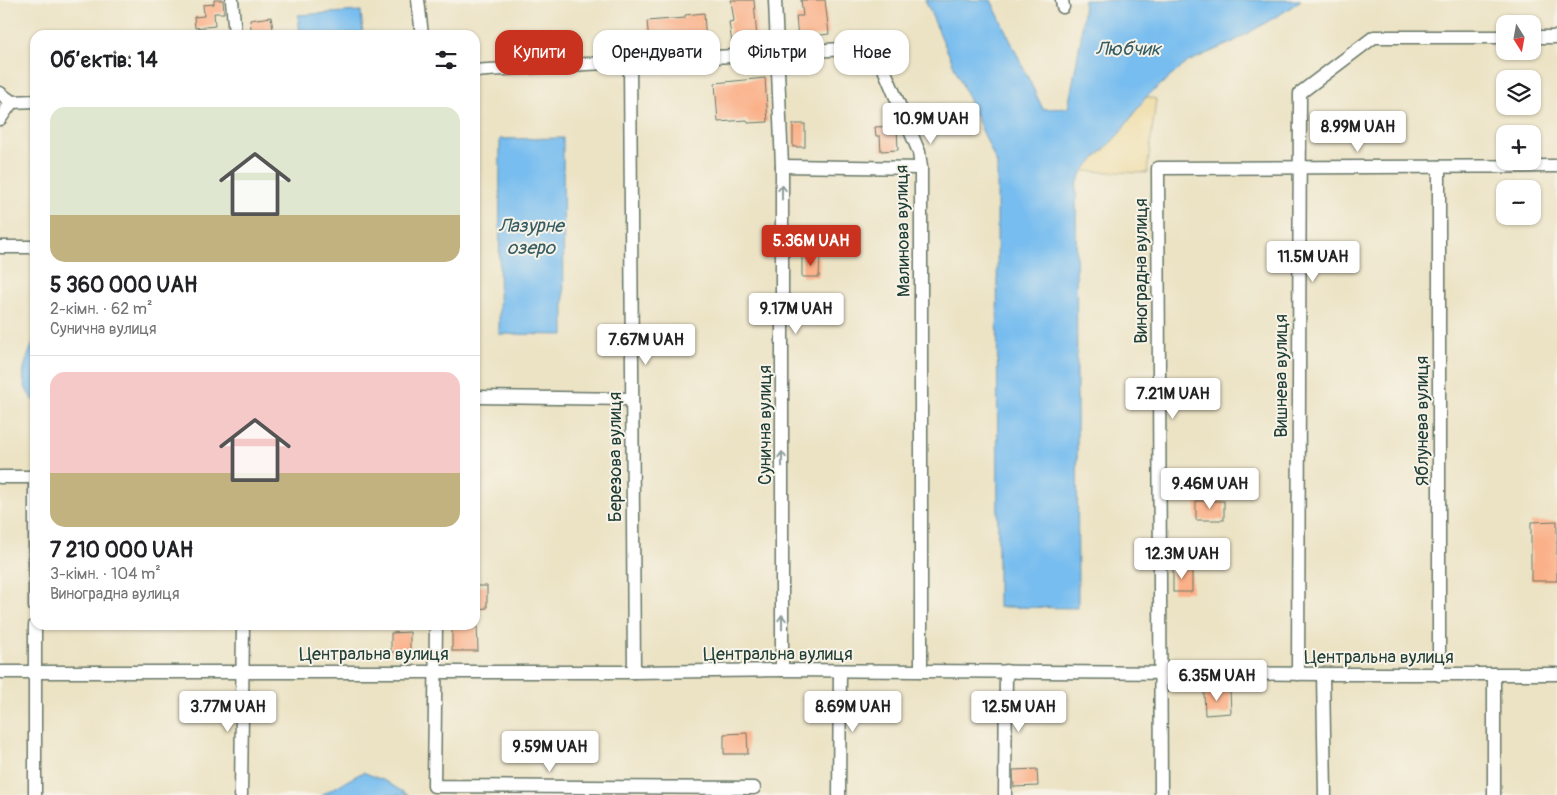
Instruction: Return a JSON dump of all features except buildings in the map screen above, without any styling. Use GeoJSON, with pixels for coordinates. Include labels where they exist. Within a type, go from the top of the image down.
{"type":"FeatureCollection","features":[{"type":"Feature","properties":{"kind":"street"},"geometry":{"type":"LineString","coordinates":[[232,0],[235,30]]}},
{"type":"Feature","properties":{"kind":"street"},"geometry":{"type":"LineString","coordinates":[[418,0],[421,30]]}},
{"type":"Feature","properties":{"kind":"street","name":"Сунична вулиця"},"geometry":{"type":"LineString","coordinates":[[775,0],[776,30]]}},
{"type":"Feature","properties":{"kind":"street","name":"Вишнева вулиця"},"geometry":{"type":"LineString","coordinates":[[1298,674],[1300,93],[1374,36],[1496,37]]}},
{"type":"Feature","properties":{"kind":"street"},"geometry":{"type":"LineString","coordinates":[[1541,37],[1557,37]]}},
{"type":"Feature","properties":{"kind":"street","name":"Малинова вулиця"},"geometry":{"type":"LineString","coordinates":[[824,50],[870,47],[878,55],[919,152],[921,168],[921,671]]}},
{"type":"Feature","properties":{"kind":"street","name":"Малинова вулиця"},"geometry":{"type":"LineString","coordinates":[[480,71],[593,63]]}},
{"type":"Feature","properties":{"kind":"street","name":"Березова вулиця"},"geometry":{"type":"LineString","coordinates":[[630,75],[634,672]]}},
{"type":"Feature","properties":{"kind":"street","name":"Сунична вулиця"},"geometry":{"type":"LineString","coordinates":[[778,75],[782,166],[782,670]]}},
{"type":"Feature","properties":{"kind":"street"},"geometry":{"type":"LineString","coordinates":[[0,94],[12,102],[30,101]]}},
{"type":"Feature","properties":{"kind":"street"},"geometry":{"type":"LineString","coordinates":[[0,119],[12,102]]}},
{"type":"Feature","properties":{"kind":"street"},"geometry":{"type":"LineString","coordinates":[[782,166],[921,168]]}},
{"type":"Feature","properties":{"kind":"street"},"geometry":{"type":"LineString","coordinates":[[1299,167],[1557,166]]}},
{"type":"Feature","properties":{"kind":"street","name":"Виноградна вулиця"},"geometry":{"type":"LineString","coordinates":[[1161,795],[1158,168],[1299,167]]}},
{"type":"Feature","properties":{"kind":"street","name":"Яблунева вулиця"},"geometry":{"type":"LineString","coordinates":[[1439,167],[1439,675]]}},
{"type":"Feature","properties":{"kind":"street"},"geometry":{"type":"LineString","coordinates":[[0,247],[30,247]]}},
{"type":"Feature","properties":{"kind":"street"},"geometry":{"type":"LineString","coordinates":[[480,397],[632,399]]}},
{"type":"Feature","properties":{"kind":"street"},"geometry":{"type":"LineString","coordinates":[[0,477],[30,477]]}},
{"type":"Feature","properties":{"kind":"street"},"geometry":{"type":"LineString","coordinates":[[35,630],[35,795]]}},
{"type":"Feature","properties":{"kind":"street"},"geometry":{"type":"LineString","coordinates":[[241,795],[243,630]]}},
{"type":"Feature","properties":{"kind":"street"},"geometry":{"type":"LineString","coordinates":[[436,630],[434,786],[754,788]]}},
{"type":"Feature","properties":{"kind":"street","name":"Центральна вулиця"},"geometry":{"type":"LineString","coordinates":[[0,672],[634,672],[782,670],[1439,675],[1557,674]]}},
{"type":"Feature","properties":{"kind":"street"},"geometry":{"type":"LineString","coordinates":[[840,671],[840,795]]}},
{"type":"Feature","properties":{"kind":"street"},"geometry":{"type":"LineString","coordinates":[[1005,795],[1006,671]]}},
{"type":"Feature","properties":{"kind":"street"},"geometry":{"type":"LineString","coordinates":[[1324,674],[1324,795]]}},
{"type":"Feature","properties":{"kind":"street"},"geometry":{"type":"LineString","coordinates":[[1494,674],[1494,795]]}},
{"type":"Feature","properties":{"kind":"sand"},"geometry":{"type":"Polygon","coordinates":[[[1146,97],[1156,99],[1147,173],[1083,171],[1119,134],[1146,97]]]}},
{"type":"Feature","properties":{"kind":"water","name":"Любчик"},"geometry":{"type":"Polygon","coordinates":[[[925,0],[991,0],[1043,109],[1068,108],[1081,38],[1084,0],[1301,0],[1233,42],[1188,62],[1146,97],[1119,134],[1083,171],[1076,186],[1078,608],[998,607],[997,164],[925,0]]]}},
{"type":"Feature","properties":{"kind":"water"},"geometry":{"type":"Polygon","coordinates":[[[361,11],[363,30],[300,30],[298,15],[361,11]]]}},
{"type":"Feature","properties":{"kind":"water","name":"Лазурне озеро"},"geometry":{"type":"Polygon","coordinates":[[[563,138],[564,335],[499,334],[500,139],[563,138]]]}},
{"type":"Feature","properties":{"kind":"water"},"geometry":{"type":"Polygon","coordinates":[[[30,351],[30,395],[25,387],[24,379],[25,364],[30,351]]]}},
{"type":"Feature","properties":{"kind":"water"},"geometry":{"type":"Polygon","coordinates":[[[363,772],[385,781],[408,795],[321,795],[363,772]]]}}]}
